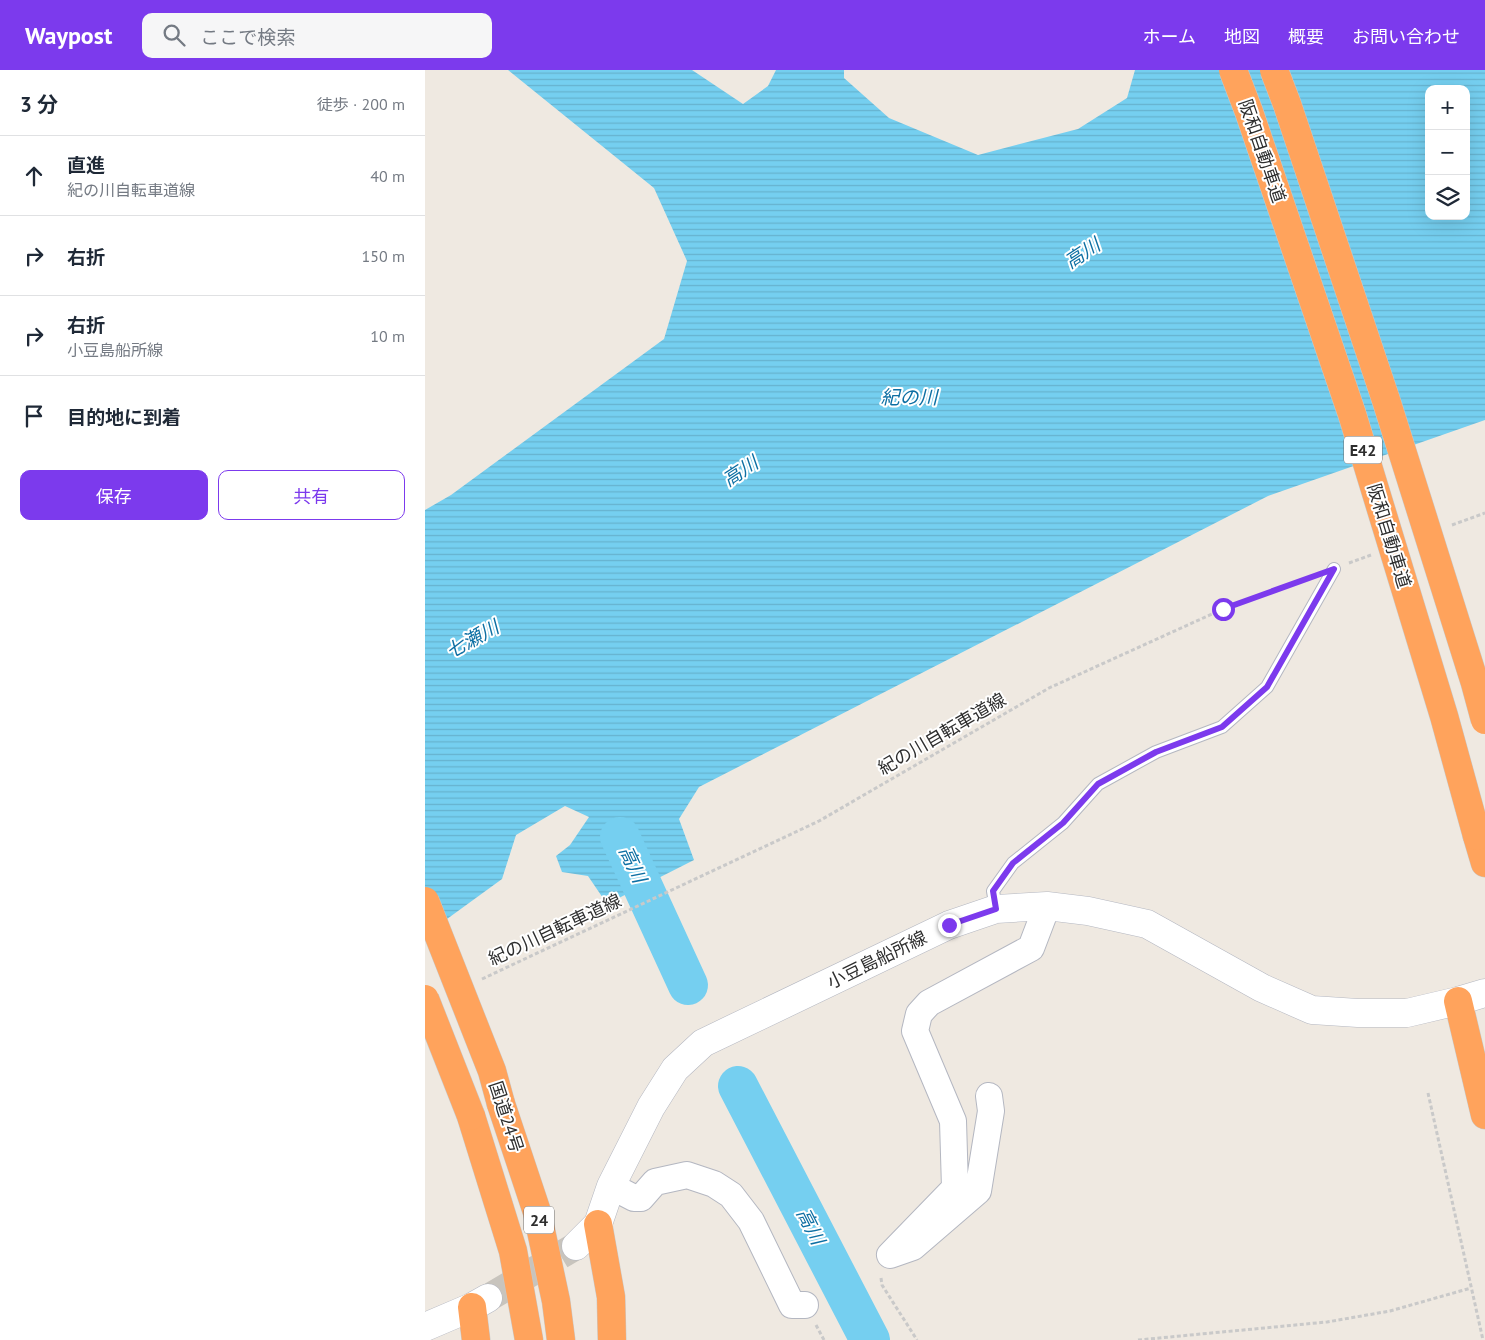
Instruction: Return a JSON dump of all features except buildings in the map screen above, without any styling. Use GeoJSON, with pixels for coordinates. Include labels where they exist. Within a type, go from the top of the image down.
{"type":"FeatureCollection","features":[{"type":"Feature","properties":{"kind":"highway","name":"阪和自動車道"},"geometry":{"type":"LineString","coordinates":[[1233,70],[1352,414],[1444,716],[1485,863]]}},
{"type":"Feature","properties":{"kind":"highway","name":"E42"},"geometry":{"type":"LineString","coordinates":[[1274,70],[1386,400],[1485,720]]}},
{"type":"Feature","properties":{"kind":"highway","name":"国道24号"},"geometry":{"type":"LineString","coordinates":[[425,901],[492,1071],[537,1212],[556,1301],[561,1340]]}},
{"type":"Feature","properties":{"kind":"highway","name":"国道24号"},"geometry":{"type":"LineString","coordinates":[[425,998],[471,1116],[513,1250],[529,1340]]}},
{"type":"Feature","properties":{"kind":"highway"},"geometry":{"type":"LineString","coordinates":[[1458,1001],[1485,1115]]}},
{"type":"Feature","properties":{"kind":"highway"},"geometry":{"type":"LineString","coordinates":[[598,1224],[611,1297],[612,1340]]}},
{"type":"Feature","properties":{"kind":"highway"},"geometry":{"type":"LineString","coordinates":[[477,1340],[480,1303]]}},
{"type":"Feature","properties":{"kind":"main road","name":"小豆島船所線"},"geometry":{"type":"LineString","coordinates":[[576,1246],[598,1224],[611,1186],[651,1107],[675,1070],[703,1043],[949,925],[996,909],[1047,906],[1088,911],[1147,924],[1262,988],[1311,1010],[1358,1013],[1407,1013],[1485,993]]}},
{"type":"Feature","properties":{"kind":"main road"},"geometry":{"type":"LineString","coordinates":[[425,1327],[480,1303]]}},
{"type":"Feature","properties":{"kind":"street"},"geometry":{"type":"LineString","coordinates":[[890,1255],[955,1188],[953,1121],[915,1031],[919,1014],[929,1003],[1031,948],[1047,906]]}},
{"type":"Feature","properties":{"kind":"street"},"geometry":{"type":"LineString","coordinates":[[890,1255],[913,1247],[978,1191],[991,1111],[989,1096]]}},
{"type":"Feature","properties":{"kind":"street"},"geometry":{"type":"LineString","coordinates":[[611,1186],[634,1198],[641,1198],[655,1182],[687,1175],[713,1184],[731,1195],[751,1221],[792,1305],[805,1305]]}},
{"type":"Feature","properties":{"kind":"lane"},"geometry":{"type":"LineString","coordinates":[[996,909],[993,891],[1013,863],[1063,823],[1098,784],[1156,752],[1222,727],[1267,687],[1334,569]]}},
{"type":"Feature","properties":{"kind":"path"},"geometry":{"type":"LineString","coordinates":[[1449,526],[1485,513]]}},
{"type":"Feature","properties":{"kind":"path","name":"紀の川自転車道線"},"geometry":{"type":"LineString","coordinates":[[477,981],[819,821],[1049,688],[1223,609],[1379,552]]}},
{"type":"Feature","properties":{"kind":"path"},"geometry":{"type":"LineString","coordinates":[[1428,1093],[1483,1340]]}},
{"type":"Feature","properties":{"kind":"path"},"geometry":{"type":"LineString","coordinates":[[890,1255],[880,1271],[882,1285],[917,1340]]}},
{"type":"Feature","properties":{"kind":"path"},"geometry":{"type":"LineString","coordinates":[[1138,1340],[1327,1322],[1390,1311],[1471,1288]]}},
{"type":"Feature","properties":{"kind":"water","name":"紀の川"},"geometry":{"type":"Polygon","coordinates":[[[508,70],[692,70],[743,104],[768,86],[776,70],[844,70],[844,78],[889,118],[978,155],[1078,129],[1127,98],[1135,70],[1485,70],[1485,420],[1268,496],[699,787],[679,819],[694,860],[607,904],[588,876],[562,872],[556,856],[570,845],[589,817],[565,806],[516,835],[502,879],[425,935],[425,510],[451,495],[664,339],[687,261],[654,188],[508,70]]]}},
{"type":"Feature","properties":{"kind":"waterway","name":"高川"},"geometry":{"type":"LineString","coordinates":[[620,837],[688,985]]}},
{"type":"Feature","properties":{"kind":"waterway","name":"高川"},"geometry":{"type":"LineString","coordinates":[[738,1086],[870,1340]]}},
{"type":"Feature","properties":{"kind":"tunnel"},"geometry":{"type":"LineString","coordinates":[[488,1298],[576,1246]]}},
{"type":"Feature","properties":{"kind":"route"},"geometry":{"type":"LineString","coordinates":[[949,925],[996,909],[993,891],[1013,863],[1063,823],[1098,784],[1156,752],[1222,727],[1267,687],[1334,569],[1223,609]]}},
{"type":"Feature","properties":{"kind":"water label","name":"七瀬川"},"geometry":{"type":"Point","coordinates":[472,639]}}]}
